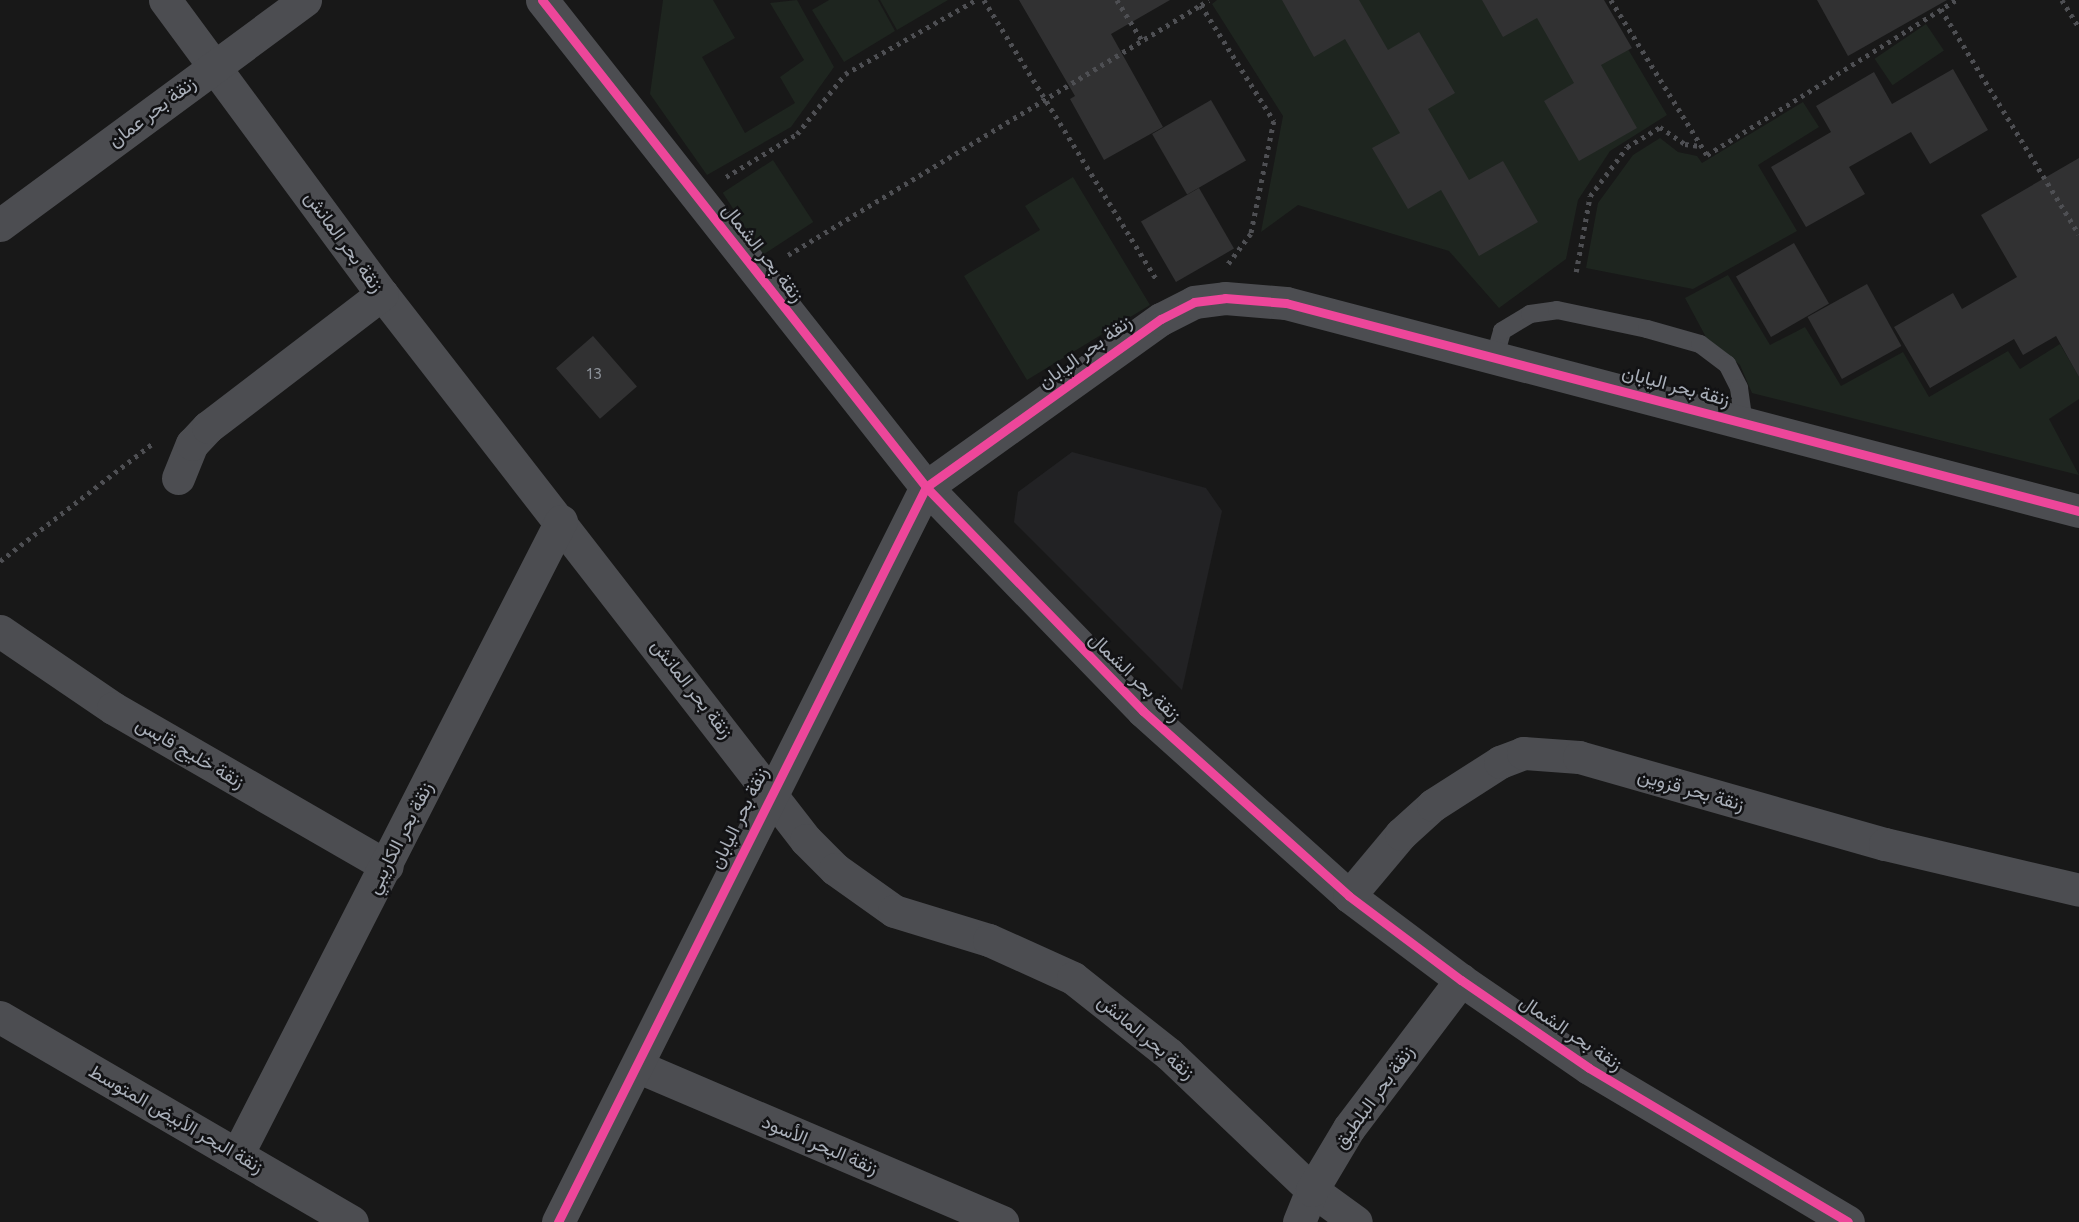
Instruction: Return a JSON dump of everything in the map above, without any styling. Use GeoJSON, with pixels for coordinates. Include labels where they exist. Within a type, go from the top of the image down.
{"type":"FeatureCollection","features":[{"type":"Feature","properties":{"kind":"street","name":"زنقة بحر المانش"},"geometry":{"type":"LineString","coordinates":[[164,0],[216,64],[382,294],[561,521],[806,841],[835,869],[894,911],[989,940],[1083,985],[1220,1099],[1311,1190],[1356,1222]]}},
{"type":"Feature","properties":{"kind":"street","name":"زنقة بحر عمان"},"geometry":{"type":"LineString","coordinates":[[0,225],[305,0]]}},
{"type":"Feature","properties":{"kind":"street","name":"زنقة بحر الشمال"},"geometry":{"type":"LineString","coordinates":[[542,0],[926,487],[1143,711],[1349,896],[1461,979],[1600,1075],[1847,1222]]}},
{"type":"Feature","properties":{"kind":"street"},"geometry":{"type":"LineString","coordinates":[[178,478],[192,444],[215,420],[382,294]]}},
{"type":"Feature","properties":{"kind":"street","name":"زنقة بحر اليابان"},"geometry":{"type":"LineString","coordinates":[[558,1222],[639,1067],[771,793],[926,487],[1188,306],[1225,298],[1286,303],[2079,510]]}},
{"type":"Feature","properties":{"kind":"street","name":"زنقة بحر الكاريبي"},"geometry":{"type":"LineString","coordinates":[[237,1155],[561,521]]}},
{"type":"Feature","properties":{"kind":"street","name":"زنقة خليج قابس"},"geometry":{"type":"LineString","coordinates":[[0,631],[102,702],[387,866]]}},
{"type":"Feature","properties":{"kind":"street","name":"زنقة بحر قزوين"},"geometry":{"type":"LineString","coordinates":[[1349,896],[1401,834],[1433,805],[1500,762],[1523,753],[1580,757],[1885,844],[2079,890]]}},
{"type":"Feature","properties":{"kind":"street","name":"زنقة بحر البلطيق"},"geometry":{"type":"LineString","coordinates":[[1299,1222],[1311,1190],[1349,1128],[1461,979]]}},
{"type":"Feature","properties":{"kind":"street","name":"زنقة البحر الأبيض المتوسط"},"geometry":{"type":"LineString","coordinates":[[0,1017],[352,1222]]}},
{"type":"Feature","properties":{"kind":"street","name":"زنقة البحر الأسود"},"geometry":{"type":"LineString","coordinates":[[639,1067],[1002,1222]]}},
{"type":"Feature","properties":{"kind":"lane"},"geometry":{"type":"LineString","coordinates":[[1495,356],[1502,331],[1530,314],[1557,310],[1647,329],[1700,344],[1727,363],[1739,388],[1744,423]]}},
{"type":"Feature","properties":{"kind":"path"},"geometry":{"type":"LineString","coordinates":[[696,195],[797,134],[845,74],[976,0]]}},
{"type":"Feature","properties":{"kind":"path"},"geometry":{"type":"LineString","coordinates":[[984,0],[1047,102],[1188,306],[1251,234],[1274,121],[1201,5]]}},
{"type":"Feature","properties":{"kind":"path"},"geometry":{"type":"LineString","coordinates":[[1117,0],[1143,42]]}},
{"type":"Feature","properties":{"kind":"path"},"geometry":{"type":"LineString","coordinates":[[757,274],[1047,102],[1209,0]]}},
{"type":"Feature","properties":{"kind":"path"},"geometry":{"type":"LineString","coordinates":[[1611,0],[1707,155],[1956,0]]}},
{"type":"Feature","properties":{"kind":"path"},"geometry":{"type":"LineString","coordinates":[[2063,0],[2079,27]]}},
{"type":"Feature","properties":{"kind":"path"},"geometry":{"type":"LineString","coordinates":[[1941,9],[2079,234]]}},
{"type":"Feature","properties":{"kind":"path"},"geometry":{"type":"LineString","coordinates":[[1576,272],[1590,196],[1627,147],[1660,127],[1685,144],[1701,146]]}},
{"type":"Feature","properties":{"kind":"shaded area"},"geometry":{"type":"Polygon","coordinates":[[[663,0],[713,0],[735,38],[702,57],[745,133],[795,103],[780,77],[804,60],[770,3],[797,0],[834,67],[791,127],[707,175],[650,94],[663,0]]]}},
{"type":"Feature","properties":{"kind":"shaded area"},"geometry":{"type":"Polygon","coordinates":[[[829,0],[878,0],[895,31],[844,62],[812,10],[829,0]]]}},
{"type":"Feature","properties":{"kind":"shaded area"},"geometry":{"type":"Polygon","coordinates":[[[880,0],[948,0],[897,30],[880,0]]]}},
{"type":"Feature","properties":{"kind":"shaded area"},"geometry":{"type":"Polygon","coordinates":[[[1217,0],[1599,0],[1667,115],[1610,151],[1578,200],[1566,259],[1499,308],[1449,251],[1298,205],[1261,232],[1283,116],[1212,4],[1217,0]]]}},
{"type":"Feature","properties":{"kind":"shaded area"},"geometry":{"type":"Polygon","coordinates":[[[1926,24],[1944,51],[1892,85],[1875,59],[1926,24]]]}},
{"type":"Feature","properties":{"kind":"shaded area"},"geometry":{"type":"Polygon","coordinates":[[[1803,102],[1819,127],[1758,165],[1797,231],[1693,289],[1586,268],[1598,203],[1633,155],[1660,138],[1678,152],[1697,156],[1702,163],[1803,102]]]}},
{"type":"Feature","properties":{"kind":"shaded area"},"geometry":{"type":"Polygon","coordinates":[[[773,160],[813,222],[763,255],[723,193],[773,160]]]}},
{"type":"Feature","properties":{"kind":"shaded area"},"geometry":{"type":"Polygon","coordinates":[[[1073,177],[1150,305],[1027,380],[964,276],[1040,230],[1025,206],[1073,177]]]}},
{"type":"Feature","properties":{"kind":"shaded area"},"geometry":{"type":"Polygon","coordinates":[[[1728,275],[1770,345],[1805,327],[1841,386],[1903,352],[1929,397],[2008,351],[2020,369],[2060,344],[2079,377],[2079,399],[2049,419],[2079,475],[1752,393],[1740,365],[1707,339],[1685,298],[1728,275]]]}},
{"type":"Feature","properties":{"kind":"shaded area"},"geometry":{"type":"Polygon","coordinates":[[[1072,452],[1206,488],[1222,511],[1182,690],[1014,522],[1018,492],[1072,452]]]}},
{"type":"Feature","properties":{"kind":"building"},"geometry":{"type":"Polygon","coordinates":[[[1019,0],[1170,0],[1111,34],[1163,127],[1104,160],[1070,99],[1075,96],[1019,0]]]}},
{"type":"Feature","properties":{"kind":"building"},"geometry":{"type":"Polygon","coordinates":[[[1282,0],[1359,0],[1388,50],[1419,32],[1455,93],[1428,109],[1469,180],[1503,161],[1538,222],[1479,256],[1441,190],[1408,209],[1372,148],[1400,133],[1345,39],[1314,57],[1282,0]]]}},
{"type":"Feature","properties":{"kind":"building"},"geometry":{"type":"Polygon","coordinates":[[[1482,0],[1604,0],[1632,48],[1601,65],[1637,128],[1579,161],[1544,101],[1574,83],[1537,18],[1503,37],[1482,0]]]}},
{"type":"Feature","properties":{"kind":"building"},"geometry":{"type":"Polygon","coordinates":[[[1817,0],[1947,0],[1848,56],[1817,0]]]}},
{"type":"Feature","properties":{"kind":"building"},"geometry":{"type":"Polygon","coordinates":[[[1953,69],[1988,130],[1930,164],[1911,132],[1849,167],[1865,194],[1806,227],[1771,167],[1831,132],[1816,106],[1874,72],[1892,104],[1953,69]]]}},
{"type":"Feature","properties":{"kind":"building"},"geometry":{"type":"Polygon","coordinates":[[[1211,100],[1246,161],[1187,195],[1152,134],[1211,100]]]}},
{"type":"Feature","properties":{"kind":"building"},"geometry":{"type":"Polygon","coordinates":[[[2079,158],[2079,377],[2056,336],[2023,355],[2014,339],[1930,388],[1894,327],[1953,293],[1962,309],[2017,277],[1981,215],[2079,158]]]}},
{"type":"Feature","properties":{"kind":"building"},"geometry":{"type":"Polygon","coordinates":[[[1199,188],[1234,249],[1176,282],[1141,222],[1199,188]]]}},
{"type":"Feature","properties":{"kind":"building"},"geometry":{"type":"Polygon","coordinates":[[[1794,243],[1829,304],[1771,337],[1736,276],[1794,243]]]}},
{"type":"Feature","properties":{"kind":"building"},"geometry":{"type":"Polygon","coordinates":[[[1867,284],[1901,346],[1842,379],[1808,317],[1867,284]]]}},
{"type":"Feature","properties":{"kind":"building"},"geometry":{"type":"Polygon","coordinates":[[[593,336],[637,387],[600,419],[556,368],[593,336]]]}},
{"type":"Feature","properties":{"kind":"cycle path"},"geometry":{"type":"LineString","coordinates":[[542,0],[926,487],[1143,711],[1349,896],[1461,980],[1589,1068],[1848,1222]]}},
{"type":"Feature","properties":{"kind":"cycle path"},"geometry":{"type":"LineString","coordinates":[[558,1222],[926,487],[1161,319],[1194,302],[1225,298],[1286,303],[2079,511]]}}]}
